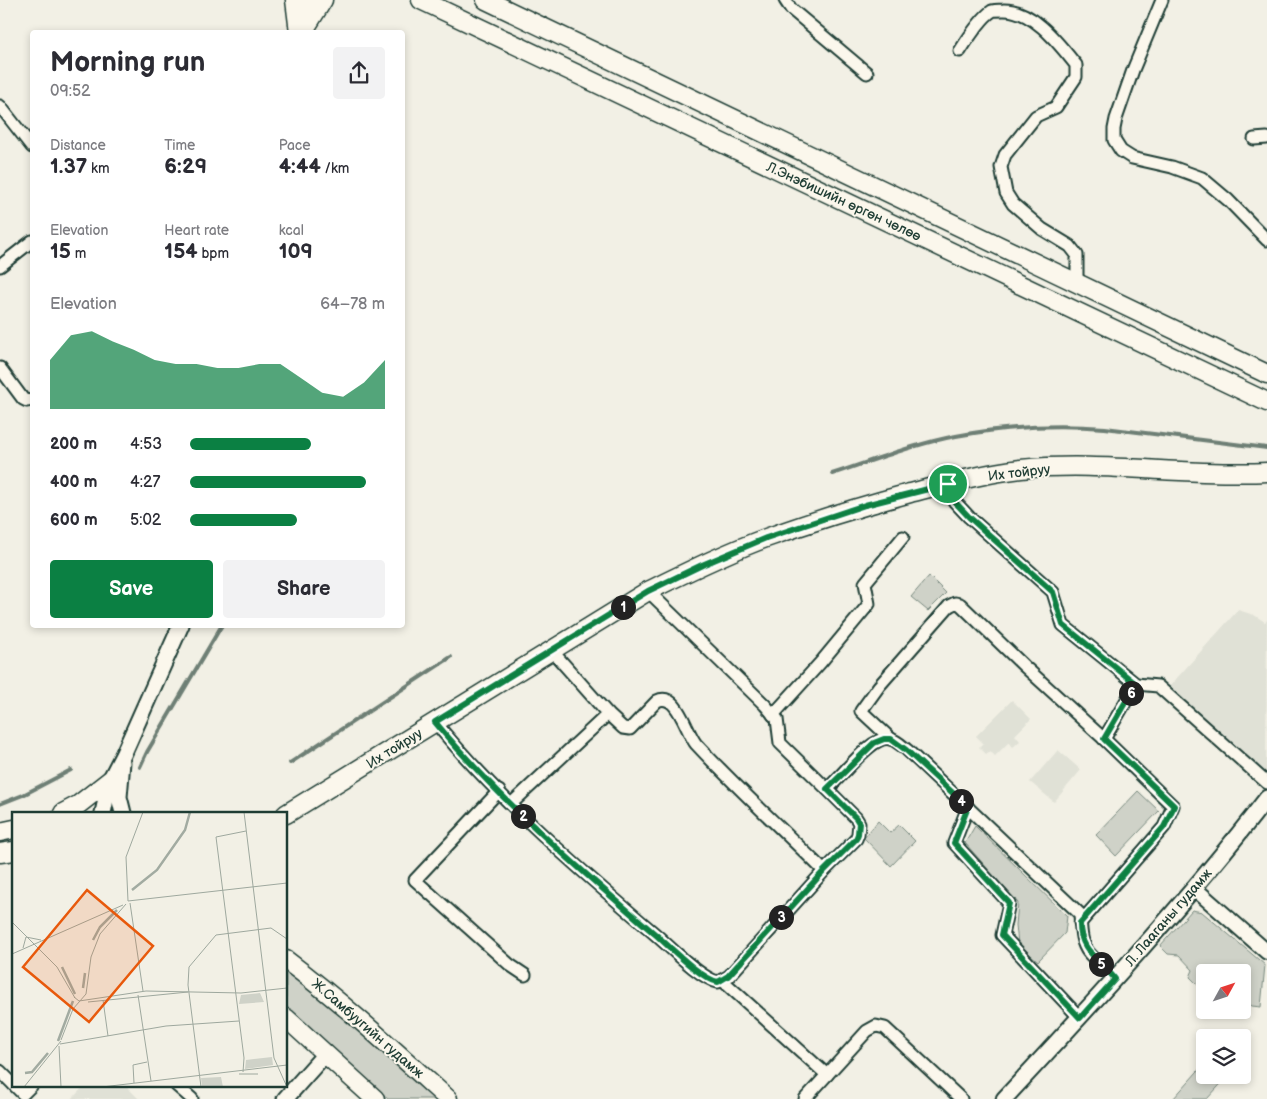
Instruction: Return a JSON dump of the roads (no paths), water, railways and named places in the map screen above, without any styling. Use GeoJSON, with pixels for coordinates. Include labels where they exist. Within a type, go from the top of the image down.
{"type":"FeatureCollection","features":[{"type":"Feature","properties":{"kind":"main road"},"geometry":{"type":"LineString","coordinates":[[295,0],[303,30]]}},
{"type":"Feature","properties":{"kind":"main road"},"geometry":{"type":"LineString","coordinates":[[303,30],[308,0]]}},
{"type":"Feature","properties":{"kind":"main road"},"geometry":{"type":"LineString","coordinates":[[304,30],[323,0]]}},
{"type":"Feature","properties":{"kind":"main road","name":"Л.Энэбишийн өргөн чөлөө"},"geometry":{"type":"LineString","coordinates":[[421,0],[1267,402]]}},
{"type":"Feature","properties":{"kind":"main road","name":"Л.Энэбишийн өргөн чөлөө"},"geometry":{"type":"LineString","coordinates":[[486,0],[1267,374]]}},
{"type":"Feature","properties":{"kind":"main road","name":"Их тойруу"},"geometry":{"type":"LineString","coordinates":[[288,813],[648,591],[702,565],[766,538],[865,505],[948,484],[1020,470],[1057,468],[1234,474],[1267,472]]}},
{"type":"Feature","properties":{"kind":"main road","name":"Их тойруу"},"geometry":{"type":"LineString","coordinates":[[1234,474],[1267,480]]}},
{"type":"Feature","properties":{"kind":"main road"},"geometry":{"type":"LineString","coordinates":[[103,812],[110,780],[180,628]]}},
{"type":"Feature","properties":{"kind":"main road"},"geometry":{"type":"LineString","coordinates":[[123,755],[119,797],[124,812]]}},
{"type":"Feature","properties":{"kind":"main road"},"geometry":{"type":"LineString","coordinates":[[64,812],[78,805],[110,780]]}},
{"type":"Feature","properties":{"kind":"main road","name":"Л. Лааганы гудамж"},"geometry":{"type":"LineString","coordinates":[[1004,1099],[1115,979],[1194,888],[1267,798]]}},
{"type":"Feature","properties":{"kind":"main road","name":"Ж.Самбуугийн гудамж"},"geometry":{"type":"LineString","coordinates":[[288,962],[361,1021],[448,1099]]}},
{"type":"Feature","properties":{"kind":"main road"},"geometry":{"type":"LineString","coordinates":[[288,1020],[375,1099]]}},
{"type":"Feature","properties":{"kind":"main road"},"geometry":{"type":"LineString","coordinates":[[285,1099],[325,1054]]}},
{"type":"Feature","properties":{"kind":"street"},"geometry":{"type":"LineString","coordinates":[[785,0],[791,9],[867,73]]}},
{"type":"Feature","properties":{"kind":"street"},"geometry":{"type":"LineString","coordinates":[[1162,0],[1133,70],[1116,119],[1114,140],[1121,151],[1132,158],[1172,167],[1202,178],[1228,200],[1267,240]]}},
{"type":"Feature","properties":{"kind":"street"},"geometry":{"type":"LineString","coordinates":[[960,51],[979,24],[992,11],[1005,10],[1019,12],[1044,28],[1076,65],[1076,77],[1056,107],[1036,116],[1005,155],[1002,167],[1006,193],[1013,204],[1042,229],[1070,246],[1077,256],[1077,283]]}},
{"type":"Feature","properties":{"kind":"street"},"geometry":{"type":"LineString","coordinates":[[0,106],[30,144]]}},
{"type":"Feature","properties":{"kind":"street"},"geometry":{"type":"LineString","coordinates":[[1254,138],[1267,138]]}},
{"type":"Feature","properties":{"kind":"street"},"geometry":{"type":"LineString","coordinates":[[0,266],[30,243]]}},
{"type":"Feature","properties":{"kind":"street"},"geometry":{"type":"LineString","coordinates":[[0,368],[23,399],[30,400]]}},
{"type":"Feature","properties":{"kind":"street"},"geometry":{"type":"LineString","coordinates":[[948,484],[954,501],[969,517],[1053,592],[1063,625],[1136,684],[1158,686],[1267,783]]}},
{"type":"Feature","properties":{"kind":"street"},"geometry":{"type":"LineString","coordinates":[[773,715],[821,662],[869,604],[865,583],[903,537]]}},
{"type":"Feature","properties":{"kind":"street"},"geometry":{"type":"LineString","coordinates":[[435,722],[511,804],[606,892],[696,969],[712,981],[718,982],[722,980],[728,976],[824,871],[856,839],[859,829],[856,818],[780,743],[777,719],[648,591]]}},
{"type":"Feature","properties":{"kind":"street"},"geometry":{"type":"LineString","coordinates":[[1080,923],[1164,827],[1174,806],[960,604],[955,603],[949,606],[879,686],[861,711],[968,807],[1080,914],[1080,923],[1082,936],[1089,953],[1108,969],[1115,979]]}},
{"type":"Feature","properties":{"kind":"street"},"geometry":{"type":"LineString","coordinates":[[552,651],[608,714],[623,728],[630,729],[657,701],[666,699],[672,702],[694,742],[824,871]]}},
{"type":"Feature","properties":{"kind":"street"},"geometry":{"type":"LineString","coordinates":[[1104,739],[1136,684]]}},
{"type":"Feature","properties":{"kind":"street"},"geometry":{"type":"LineString","coordinates":[[511,804],[608,714]]}},
{"type":"Feature","properties":{"kind":"street"},"geometry":{"type":"LineString","coordinates":[[827,789],[874,743],[884,739],[891,739]]}},
{"type":"Feature","properties":{"kind":"street"},"geometry":{"type":"LineString","coordinates":[[499,791],[415,880],[510,965],[525,975]]}},
{"type":"Feature","properties":{"kind":"street"},"geometry":{"type":"LineString","coordinates":[[968,807],[954,843],[1009,903],[1002,935],[1080,1018]]}},
{"type":"Feature","properties":{"kind":"street"},"geometry":{"type":"LineString","coordinates":[[1194,888],[1267,952]]}},
{"type":"Feature","properties":{"kind":"street"},"geometry":{"type":"LineString","coordinates":[[722,980],[827,1075]]}},
{"type":"Feature","properties":{"kind":"street"},"geometry":{"type":"LineString","coordinates":[[806,1099],[867,1031],[876,1026],[885,1028],[961,1099]]}},
{"type":"Feature","properties":{"kind":"street"},"geometry":{"type":"LineString","coordinates":[[0,1070],[12,1083]]}},
{"type":"Feature","properties":{"kind":"street"},"geometry":{"type":"LineString","coordinates":[[15,1086],[22,1094],[31,1086]]}},
{"type":"Feature","properties":{"kind":"street"},"geometry":{"type":"LineString","coordinates":[[177,1086],[192,1099]]}},
{"type":"Feature","properties":{"kind":"waterway"},"geometry":{"type":"LineString","coordinates":[[832,474],[940,439],[1011,428],[1068,426],[1105,428],[1267,448]]}},
{"type":"Feature","properties":{"kind":"waterway"},"geometry":{"type":"LineString","coordinates":[[140,767],[220,628]]}},
{"type":"Feature","properties":{"kind":"waterway"},"geometry":{"type":"LineString","coordinates":[[290,763],[451,657]]}},
{"type":"Feature","properties":{"kind":"waterway"},"geometry":{"type":"LineString","coordinates":[[0,804],[23,795],[71,770]]}}]}
